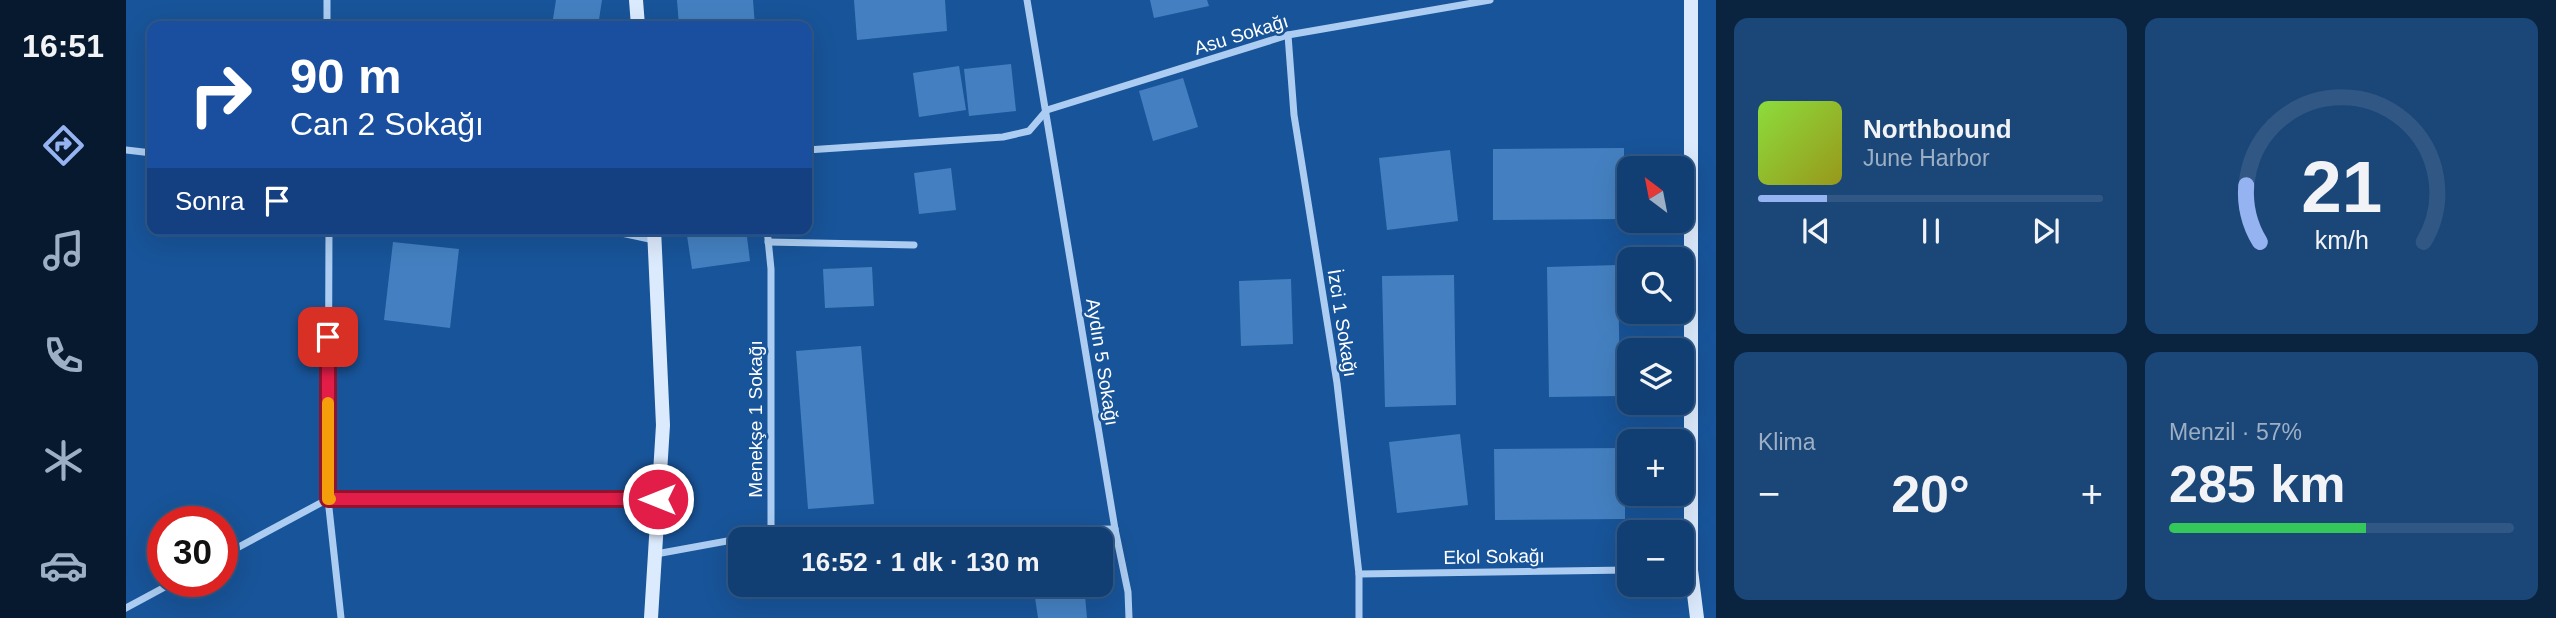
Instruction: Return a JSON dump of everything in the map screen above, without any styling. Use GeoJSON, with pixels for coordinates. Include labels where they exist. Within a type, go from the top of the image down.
{"type":"FeatureCollection","features":[{"type":"Feature","properties":{"kind":"street"},"geometry":{"type":"LineString","coordinates":[[327,0],[327,21]]}},
{"type":"Feature","properties":{"kind":"street"},"geometry":{"type":"LineString","coordinates":[[636,0],[638,21]]}},
{"type":"Feature","properties":{"kind":"street","name":"Aydın 5 Sokağı"},"geometry":{"type":"LineString","coordinates":[[1027,0],[1115,529],[1128,592],[1129,618]]}},
{"type":"Feature","properties":{"kind":"street","name":"Asu Sokağı"},"geometry":{"type":"LineString","coordinates":[[1047,110],[1288,35],[1490,0]]}},
{"type":"Feature","properties":{"kind":"street"},"geometry":{"type":"LineString","coordinates":[[1686,520],[1690,0]]}},
{"type":"Feature","properties":{"kind":"street","name":"İzci 1 Sokağı"},"geometry":{"type":"LineString","coordinates":[[1288,35],[1294,115],[1337,383],[1359,574],[1359,618]]}},
{"type":"Feature","properties":{"kind":"street"},"geometry":{"type":"LineString","coordinates":[[812,150],[1003,137],[1029,131],[1047,110]]}},
{"type":"Feature","properties":{"kind":"street"},"geometry":{"type":"LineString","coordinates":[[126,150],[147,152]]}},
{"type":"Feature","properties":{"kind":"street"},"geometry":{"type":"LineString","coordinates":[[329,235],[328,499],[341,618]]}},
{"type":"Feature","properties":{"kind":"street"},"geometry":{"type":"LineString","coordinates":[[651,618],[663,425],[655,235]]}},
{"type":"Feature","properties":{"kind":"street","name":"Menekşe 1 Sokağı"},"geometry":{"type":"LineString","coordinates":[[767,235],[771,269],[771,527]]}},
{"type":"Feature","properties":{"kind":"street"},"geometry":{"type":"LineString","coordinates":[[768,242],[914,245]]}},
{"type":"Feature","properties":{"kind":"street"},"geometry":{"type":"LineString","coordinates":[[238,547],[328,499],[658,499]]}},
{"type":"Feature","properties":{"kind":"street"},"geometry":{"type":"LineString","coordinates":[[655,554],[728,541]]}},
{"type":"Feature","properties":{"kind":"street","name":"Ekol Sokağı"},"geometry":{"type":"LineString","coordinates":[[1359,574],[1617,570]]}},
{"type":"Feature","properties":{"kind":"street"},"geometry":{"type":"LineString","coordinates":[[126,608],[147,597]]}},
{"type":"Feature","properties":{"kind":"street"},"geometry":{"type":"LineString","coordinates":[[1692,597],[1697,618]]}},
{"type":"Feature","properties":{"kind":"building"},"geometry":{"type":"Polygon","coordinates":[[[556,0],[602,0],[599,21],[553,21],[556,0]]]}},
{"type":"Feature","properties":{"kind":"building"},"geometry":{"type":"Polygon","coordinates":[[[677,0],[753,0],[755,21],[679,21],[677,0]]]}},
{"type":"Feature","properties":{"kind":"building"},"geometry":{"type":"Polygon","coordinates":[[[854,0],[945,0],[947,31],[857,40],[854,0]]]}},
{"type":"Feature","properties":{"kind":"building"},"geometry":{"type":"Polygon","coordinates":[[[1150,0],[1207,0],[1209,6],[1154,18],[1150,0]]]}},
{"type":"Feature","properties":{"kind":"building"},"geometry":{"type":"Polygon","coordinates":[[[1011,64],[1016,111],[969,116],[964,69],[1011,64]]]}},
{"type":"Feature","properties":{"kind":"building"},"geometry":{"type":"Polygon","coordinates":[[[959,66],[966,110],[919,117],[913,73],[959,66]]]}},
{"type":"Feature","properties":{"kind":"building"},"geometry":{"type":"Polygon","coordinates":[[[1183,78],[1198,127],[1153,141],[1139,91],[1183,78]]]}},
{"type":"Feature","properties":{"kind":"building"},"geometry":{"type":"Polygon","coordinates":[[[1624,148],[1624,156],[1617,156],[1617,219],[1493,220],[1493,149],[1624,148]]]}},
{"type":"Feature","properties":{"kind":"building"},"geometry":{"type":"Polygon","coordinates":[[[1450,150],[1458,221],[1387,230],[1379,158],[1450,150]]]}},
{"type":"Feature","properties":{"kind":"building"},"geometry":{"type":"Polygon","coordinates":[[[951,168],[956,210],[919,214],[914,173],[951,168]]]}},
{"type":"Feature","properties":{"kind":"building"},"geometry":{"type":"Polygon","coordinates":[[[687,235],[747,235],[750,261],[692,269],[687,235]]]}},
{"type":"Feature","properties":{"kind":"building"},"geometry":{"type":"Polygon","coordinates":[[[393,242],[459,249],[450,328],[384,320],[393,242]]]}},
{"type":"Feature","properties":{"kind":"building"},"geometry":{"type":"Polygon","coordinates":[[[1617,265],[1619,338],[1617,338],[1617,396],[1549,397],[1547,267],[1617,265]]]}},
{"type":"Feature","properties":{"kind":"building"},"geometry":{"type":"Polygon","coordinates":[[[872,267],[874,306],[825,308],[823,269],[872,267]]]}},
{"type":"Feature","properties":{"kind":"building"},"geometry":{"type":"Polygon","coordinates":[[[1454,275],[1456,405],[1385,407],[1382,276],[1454,275]]]}},
{"type":"Feature","properties":{"kind":"building"},"geometry":{"type":"Polygon","coordinates":[[[1291,279],[1293,344],[1241,346],[1239,281],[1291,279]]]}},
{"type":"Feature","properties":{"kind":"building"},"geometry":{"type":"Polygon","coordinates":[[[861,346],[874,504],[808,509],[796,351],[861,346]]]}},
{"type":"Feature","properties":{"kind":"building"},"geometry":{"type":"Polygon","coordinates":[[[1460,434],[1468,505],[1397,513],[1389,442],[1460,434]]]}},
{"type":"Feature","properties":{"kind":"building"},"geometry":{"type":"Polygon","coordinates":[[[1617,448],[1617,506],[1625,506],[1625,519],[1495,520],[1494,449],[1617,448]]]}},
{"type":"Feature","properties":{"kind":"building"},"geometry":{"type":"Polygon","coordinates":[[[1035,597],[1085,597],[1087,618],[1038,618],[1035,597]]]}},
{"type":"Feature","properties":{"kind":"slow traffic"},"geometry":{"type":"LineString","coordinates":[[328,403],[330,499]]}},
{"type":"Feature","properties":{"kind":"route"},"geometry":{"type":"LineString","coordinates":[[328,337],[328,499],[658,499]]}}]}
